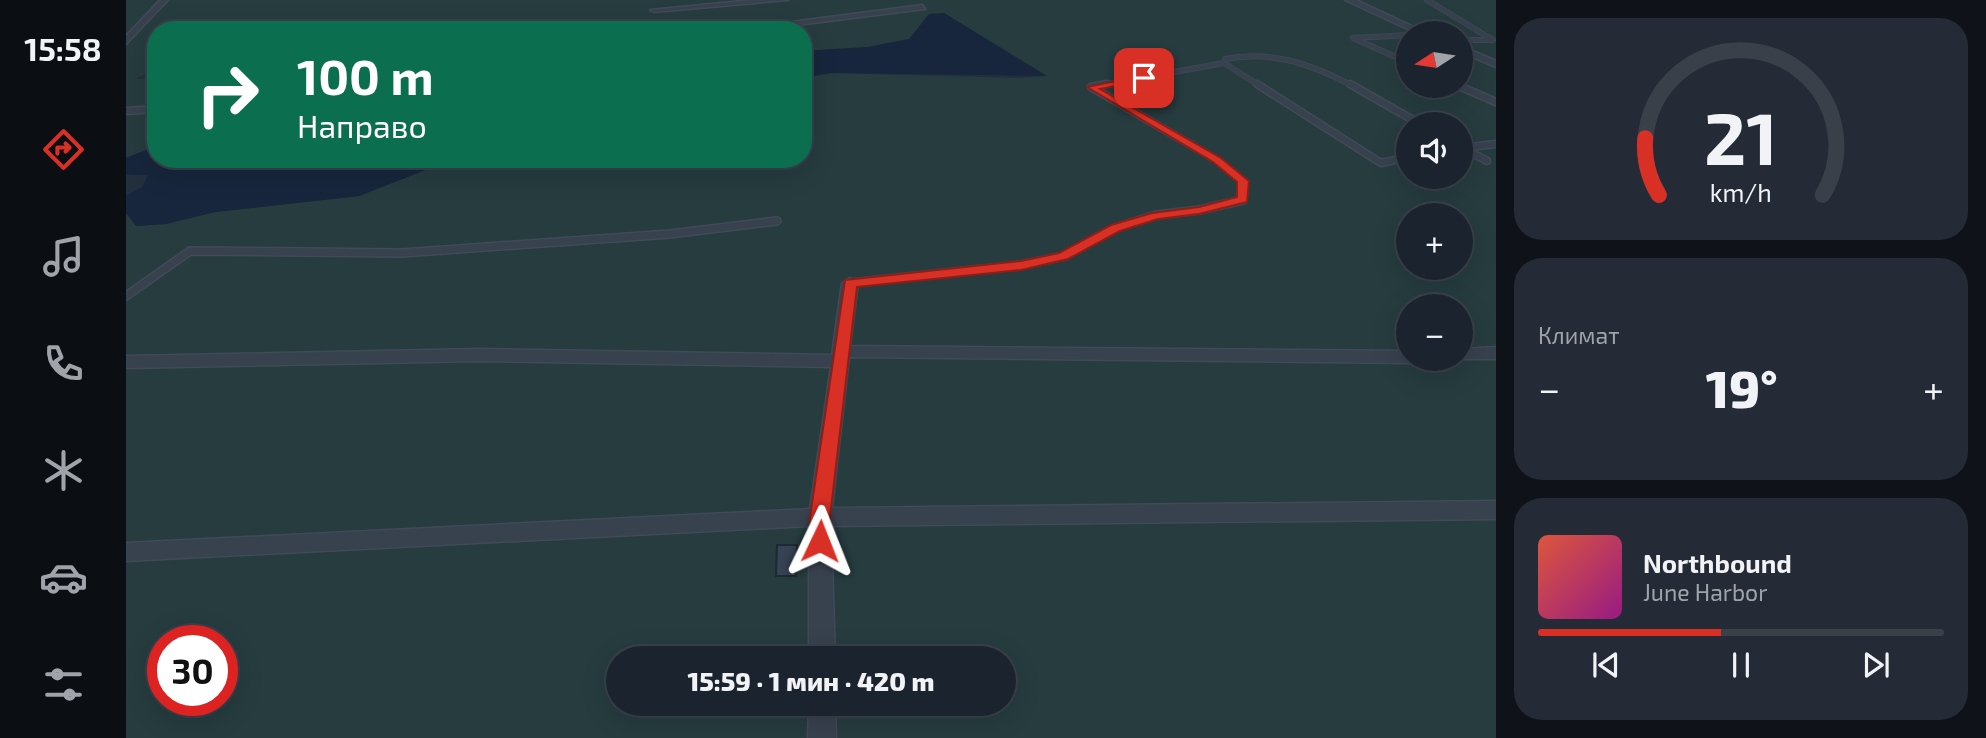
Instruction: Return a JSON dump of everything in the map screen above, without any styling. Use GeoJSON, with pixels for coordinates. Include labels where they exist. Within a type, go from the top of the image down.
{"type":"FeatureCollection","features":[{"type":"Feature","properties":{"kind":"street"},"geometry":{"type":"LineString","coordinates":[[126,41],[164,0]]}},
{"type":"Feature","properties":{"kind":"street"},"geometry":{"type":"LineString","coordinates":[[654,10],[784,0]]}},
{"type":"Feature","properties":{"kind":"street"},"geometry":{"type":"LineString","coordinates":[[1349,0],[1396,21]]}},
{"type":"Feature","properties":{"kind":"street"},"geometry":{"type":"LineString","coordinates":[[740,2],[750,12]]}},
{"type":"Feature","properties":{"kind":"street"},"geometry":{"type":"LineString","coordinates":[[812,22],[922,7]]}},
{"type":"Feature","properties":{"kind":"street"},"geometry":{"type":"LineString","coordinates":[[1474,55],[1496,64]]}},
{"type":"Feature","properties":{"kind":"street"},"geometry":{"type":"LineString","coordinates":[[822,646],[820,517],[850,283]]}},
{"type":"Feature","properties":{"kind":"street"},"geometry":{"type":"LineString","coordinates":[[1473,355],[1496,354]]}},
{"type":"Feature","properties":{"kind":"street"},"geometry":{"type":"LineString","coordinates":[[126,362],[479,355],[1396,357]]}},
{"type":"Feature","properties":{"kind":"street"},"geometry":{"type":"LineString","coordinates":[[126,552],[820,517],[1496,510]]}},
{"type":"Feature","properties":{"kind":"street"},"geometry":{"type":"LineString","coordinates":[[822,716],[822,738]]}},
{"type":"Feature","properties":{"kind":"lane"},"geometry":{"type":"LineString","coordinates":[[1427,0],[1462,21]]}},
{"type":"Feature","properties":{"kind":"lane"},"geometry":{"type":"LineString","coordinates":[[1474,28],[1493,40],[1474,40]]}},
{"type":"Feature","properties":{"kind":"lane"},"geometry":{"type":"LineString","coordinates":[[1396,36],[1353,38],[1396,57]]}},
{"type":"Feature","properties":{"kind":"lane"},"geometry":{"type":"LineString","coordinates":[[1224,63],[1225,59],[1242,53],[1290,59],[1316,68],[1398,112]]}},
{"type":"Feature","properties":{"kind":"lane"},"geometry":{"type":"LineString","coordinates":[[850,283],[1021,265],[1064,256],[1115,228],[1156,215],[1199,210],[1243,200],[1243,181],[1217,160],[1091,87],[1224,63],[1381,163],[1396,160]]}},
{"type":"Feature","properties":{"kind":"lane"},"geometry":{"type":"LineString","coordinates":[[1474,93],[1496,103]]}},
{"type":"Feature","properties":{"kind":"lane"},"geometry":{"type":"LineString","coordinates":[[126,111],[147,110]]}},
{"type":"Feature","properties":{"kind":"lane"},"geometry":{"type":"LineString","coordinates":[[1473,147],[1496,144]]}},
{"type":"Feature","properties":{"kind":"lane"},"geometry":{"type":"LineString","coordinates":[[1473,154],[1487,161]]}},
{"type":"Feature","properties":{"kind":"lane"},"geometry":{"type":"LineString","coordinates":[[126,296],[190,251],[402,253],[670,234],[776,221]]}},
{"type":"Feature","properties":{"kind":"green space"},"geometry":{"type":"Polygon","coordinates":[[[126,0],[1496,0],[1496,738],[126,738],[126,213],[137,226],[166,224],[215,212],[359,196],[430,168],[812,168],[812,74],[1019,78],[1045,76],[944,13],[909,39],[868,47],[812,50],[812,21],[147,21],[147,73],[136,79],[147,78],[147,150],[126,158],[126,0]]]}},
{"type":"Feature","properties":{"kind":"water"},"geometry":{"type":"Polygon","coordinates":[[[944,13],[1047,76],[812,75],[812,50],[868,47],[909,39],[929,14],[944,13]]]}},
{"type":"Feature","properties":{"kind":"water"},"geometry":{"type":"Polygon","coordinates":[[[147,150],[147,168],[430,168],[359,196],[215,212],[166,224],[136,226],[126,213],[126,196],[143,186],[148,175],[126,175],[126,158],[147,150]]]}},
{"type":"Feature","properties":{"kind":"building"},"geometry":{"type":"Polygon","coordinates":[[[777,545],[797,545],[796,576],[776,576],[777,545]]]}},
{"type":"Feature","properties":{"kind":"route"},"geometry":{"type":"LineString","coordinates":[[820,541],[820,517],[850,283],[1021,265],[1064,256],[1115,228],[1156,215],[1199,210],[1243,200],[1243,181],[1217,160],[1091,87],[1144,78]]}}]}
